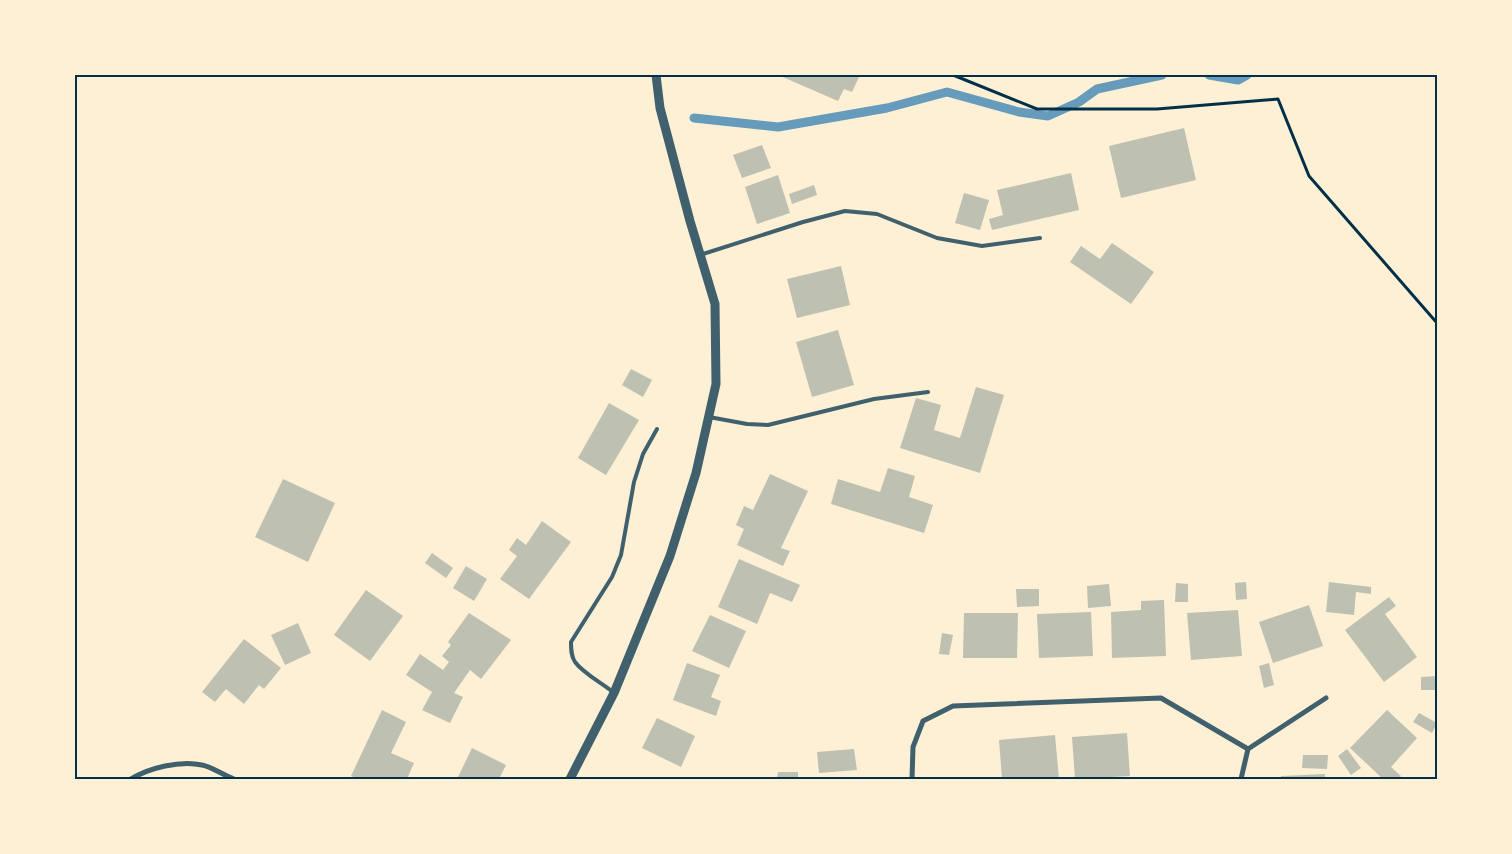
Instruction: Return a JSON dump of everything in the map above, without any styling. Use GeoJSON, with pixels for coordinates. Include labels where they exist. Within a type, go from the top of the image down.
{"type":"FeatureCollection","features":[{"type":"Feature","properties":{"kind":"street"},"geometry":{"type":"LineString","coordinates":[[570,779],[614,693],[670,556],[696,473],[716,384],[715,304],[660,108],[656,75]]}},
{"type":"Feature","properties":{"kind":"street"},"geometry":{"type":"LineString","coordinates":[[912,779],[913,748],[923,721],[953,706],[1161,698],[1248,750]]}},
{"type":"Feature","properties":{"kind":"street"},"geometry":{"type":"LineString","coordinates":[[1241,779],[1248,750],[1326,698]]}},
{"type":"Feature","properties":{"kind":"street"},"geometry":{"type":"LineString","coordinates":[[131,779],[147,771],[177,764],[192,763],[204,765],[234,779]]}},
{"type":"Feature","properties":{"kind":"lane"},"geometry":{"type":"LineString","coordinates":[[700,255],[802,222],[845,211],[877,214],[937,238],[982,246],[1040,238]]}},
{"type":"Feature","properties":{"kind":"lane"},"geometry":{"type":"LineString","coordinates":[[709,417],[747,424],[768,424],[874,399],[928,392]]}},
{"type":"Feature","properties":{"kind":"lane"},"geometry":{"type":"LineString","coordinates":[[614,693],[574,661],[571,652],[571,642],[612,576],[621,555],[634,482],[643,454],[657,429]]}},
{"type":"Feature","properties":{"kind":"path"},"geometry":{"type":"LineString","coordinates":[[953,75],[1038,110],[1156,109],[1278,99],[1310,176],[1437,323]]}},
{"type":"Feature","properties":{"kind":"building"},"geometry":{"type":"Polygon","coordinates":[[[778,75],[860,75],[852,92],[844,89],[838,101],[778,75]]]}},
{"type":"Feature","properties":{"kind":"building"},"geometry":{"type":"Polygon","coordinates":[[[1184,128],[1196,180],[1121,198],[1109,146],[1184,128]]]}},
{"type":"Feature","properties":{"kind":"building"},"geometry":{"type":"Polygon","coordinates":[[[762,145],[771,168],[742,178],[733,155],[762,145]]]}},
{"type":"Feature","properties":{"kind":"building"},"geometry":{"type":"Polygon","coordinates":[[[1071,173],[1079,210],[992,230],[989,219],[1003,215],[997,190],[1071,173]]]}},
{"type":"Feature","properties":{"kind":"building"},"geometry":{"type":"Polygon","coordinates":[[[778,175],[790,213],[757,224],[745,187],[778,175]]]}},
{"type":"Feature","properties":{"kind":"building"},"geometry":{"type":"Polygon","coordinates":[[[814,185],[817,195],[792,204],[789,194],[814,185]]]}},
{"type":"Feature","properties":{"kind":"building"},"geometry":{"type":"Polygon","coordinates":[[[964,193],[989,200],[980,230],[955,223],[964,193]]]}},
{"type":"Feature","properties":{"kind":"building"},"geometry":{"type":"Polygon","coordinates":[[[1112,243],[1154,272],[1131,304],[1070,262],[1081,246],[1100,259],[1112,243]]]}},
{"type":"Feature","properties":{"kind":"building"},"geometry":{"type":"Polygon","coordinates":[[[841,266],[850,305],[797,318],[787,279],[841,266]]]}},
{"type":"Feature","properties":{"kind":"building"},"geometry":{"type":"Polygon","coordinates":[[[838,330],[854,385],[812,397],[796,342],[838,330]]]}},
{"type":"Feature","properties":{"kind":"building"},"geometry":{"type":"Polygon","coordinates":[[[631,369],[652,380],[643,397],[622,385],[631,369]]]}},
{"type":"Feature","properties":{"kind":"building"},"geometry":{"type":"Polygon","coordinates":[[[976,387],[1004,395],[980,473],[900,448],[916,398],[941,405],[934,430],[960,438],[976,387]]]}},
{"type":"Feature","properties":{"kind":"building"},"geometry":{"type":"Polygon","coordinates":[[[609,403],[639,420],[606,475],[578,458],[609,403]]]}},
{"type":"Feature","properties":{"kind":"building"},"geometry":{"type":"Polygon","coordinates":[[[888,468],[915,476],[909,497],[933,505],[924,533],[831,504],[838,479],[880,492],[888,468]]]}},
{"type":"Feature","properties":{"kind":"building"},"geometry":{"type":"Polygon","coordinates":[[[770,474],[808,491],[781,548],[790,551],[783,566],[737,545],[744,529],[736,525],[744,506],[753,510],[770,474]]]}},
{"type":"Feature","properties":{"kind":"building"},"geometry":{"type":"Polygon","coordinates":[[[283,479],[335,503],[308,562],[255,537],[283,479]]]}},
{"type":"Feature","properties":{"kind":"building"},"geometry":{"type":"Polygon","coordinates":[[[542,521],[571,542],[529,599],[500,579],[517,556],[509,550],[517,538],[526,545],[542,521]]]}},
{"type":"Feature","properties":{"kind":"building"},"geometry":{"type":"Polygon","coordinates":[[[432,553],[453,568],[446,578],[425,563],[432,553]]]}},
{"type":"Feature","properties":{"kind":"building"},"geometry":{"type":"Polygon","coordinates":[[[739,559],[800,585],[792,602],[770,593],[757,624],[718,607],[739,559]]]}},
{"type":"Feature","properties":{"kind":"building"},"geometry":{"type":"Polygon","coordinates":[[[466,566],[487,579],[474,601],[453,588],[466,566]]]}},
{"type":"Feature","properties":{"kind":"building"},"geometry":{"type":"Polygon","coordinates":[[[1246,582],[1247,599],[1236,600],[1235,583],[1246,582]]]}},
{"type":"Feature","properties":{"kind":"building"},"geometry":{"type":"Polygon","coordinates":[[[1329,582],[1371,587],[1371,594],[1356,592],[1354,615],[1326,612],[1329,582]]]}},
{"type":"Feature","properties":{"kind":"building"},"geometry":{"type":"Polygon","coordinates":[[[1176,583],[1188,584],[1188,602],[1175,602],[1176,583]]]}},
{"type":"Feature","properties":{"kind":"building"},"geometry":{"type":"Polygon","coordinates":[[[1109,584],[1111,606],[1088,608],[1087,586],[1109,584]]]}},
{"type":"Feature","properties":{"kind":"building"},"geometry":{"type":"Polygon","coordinates":[[[1016,589],[1039,589],[1039,606],[1017,607],[1016,589]]]}},
{"type":"Feature","properties":{"kind":"building"},"geometry":{"type":"Polygon","coordinates":[[[366,590],[403,616],[370,661],[334,635],[366,590]]]}},
{"type":"Feature","properties":{"kind":"building"},"geometry":{"type":"Polygon","coordinates":[[[1389,597],[1396,606],[1385,614],[1417,657],[1384,682],[1345,630],[1389,597]]]}},
{"type":"Feature","properties":{"kind":"building"},"geometry":{"type":"Polygon","coordinates":[[[1164,600],[1166,656],[1112,658],[1111,612],[1141,610],[1141,601],[1164,600]]]}},
{"type":"Feature","properties":{"kind":"building"},"geometry":{"type":"Polygon","coordinates":[[[1309,605],[1323,646],[1273,663],[1259,622],[1309,605]]]}},
{"type":"Feature","properties":{"kind":"building"},"geometry":{"type":"Polygon","coordinates":[[[1238,610],[1242,656],[1191,660],[1187,613],[1238,610]]]}},
{"type":"Feature","properties":{"kind":"building"},"geometry":{"type":"Polygon","coordinates":[[[1091,612],[1093,656],[1039,658],[1037,614],[1091,612]]]}},
{"type":"Feature","properties":{"kind":"building"},"geometry":{"type":"Polygon","coordinates":[[[469,613],[511,640],[481,679],[470,670],[454,693],[463,697],[450,723],[422,710],[432,692],[406,675],[420,654],[443,670],[449,662],[442,656],[451,645],[448,642],[469,613]]]}},
{"type":"Feature","properties":{"kind":"building"},"geometry":{"type":"Polygon","coordinates":[[[964,613],[1018,613],[1017,658],[963,658],[964,613]]]}},
{"type":"Feature","properties":{"kind":"building"},"geometry":{"type":"Polygon","coordinates":[[[710,615],[746,631],[729,668],[692,651],[710,615]]]}},
{"type":"Feature","properties":{"kind":"building"},"geometry":{"type":"Polygon","coordinates":[[[298,623],[311,653],[285,665],[271,635],[298,623]]]}},
{"type":"Feature","properties":{"kind":"building"},"geometry":{"type":"Polygon","coordinates":[[[942,633],[953,635],[949,655],[939,654],[942,633]]]}},
{"type":"Feature","properties":{"kind":"building"},"geometry":{"type":"Polygon","coordinates":[[[244,639],[281,668],[264,689],[259,685],[244,704],[226,689],[215,702],[202,692],[244,639]]]}},
{"type":"Feature","properties":{"kind":"building"},"geometry":{"type":"Polygon","coordinates":[[[687,663],[720,675],[711,697],[721,701],[716,716],[673,700],[687,663]]]}},
{"type":"Feature","properties":{"kind":"building"},"geometry":{"type":"Polygon","coordinates":[[[1269,663],[1274,685],[1264,688],[1259,666],[1269,663]]]}},
{"type":"Feature","properties":{"kind":"building"},"geometry":{"type":"Polygon","coordinates":[[[1437,676],[1437,690],[1421,690],[1421,677],[1437,676]]]}},
{"type":"Feature","properties":{"kind":"building"},"geometry":{"type":"Polygon","coordinates":[[[382,710],[406,722],[391,753],[414,763],[407,779],[358,779],[351,776],[382,710]]]}},
{"type":"Feature","properties":{"kind":"building"},"geometry":{"type":"Polygon","coordinates":[[[1387,710],[1417,738],[1391,767],[1401,776],[1398,779],[1383,779],[1350,748],[1387,710]]]}},
{"type":"Feature","properties":{"kind":"building"},"geometry":{"type":"Polygon","coordinates":[[[1419,713],[1437,723],[1432,733],[1413,722],[1419,713]]]}},
{"type":"Feature","properties":{"kind":"building"},"geometry":{"type":"Polygon","coordinates":[[[657,718],[695,736],[681,767],[642,748],[657,718]]]}},
{"type":"Feature","properties":{"kind":"building"},"geometry":{"type":"Polygon","coordinates":[[[1127,733],[1130,776],[1075,779],[1072,737],[1127,733]]]}},
{"type":"Feature","properties":{"kind":"building"},"geometry":{"type":"Polygon","coordinates":[[[1055,735],[1059,779],[1002,779],[999,740],[1055,735]]]}},
{"type":"Feature","properties":{"kind":"building"},"geometry":{"type":"Polygon","coordinates":[[[472,748],[506,765],[499,779],[457,779],[472,748]]]}},
{"type":"Feature","properties":{"kind":"building"},"geometry":{"type":"Polygon","coordinates":[[[854,749],[857,770],[819,773],[817,752],[854,749]]]}},
{"type":"Feature","properties":{"kind":"building"},"geometry":{"type":"Polygon","coordinates":[[[1347,749],[1361,768],[1351,775],[1338,756],[1347,749]]]}},
{"type":"Feature","properties":{"kind":"building"},"geometry":{"type":"Polygon","coordinates":[[[1303,755],[1328,755],[1327,769],[1302,768],[1303,755]]]}},
{"type":"Feature","properties":{"kind":"building"},"geometry":{"type":"Polygon","coordinates":[[[778,772],[798,772],[798,779],[777,779],[778,772]]]}},
{"type":"Feature","properties":{"kind":"building"},"geometry":{"type":"Polygon","coordinates":[[[1325,774],[1325,779],[1281,779],[1281,776],[1325,774]]]}},
{"type":"Feature","properties":{"kind":"waterway"},"geometry":{"type":"LineString","coordinates":[[694,118],[778,127],[887,108],[947,92],[1019,112],[1048,116],[1079,102],[1097,89],[1162,75]]}},
{"type":"Feature","properties":{"kind":"waterway"},"geometry":{"type":"LineString","coordinates":[[1209,75],[1238,80],[1247,75]]}}]}
